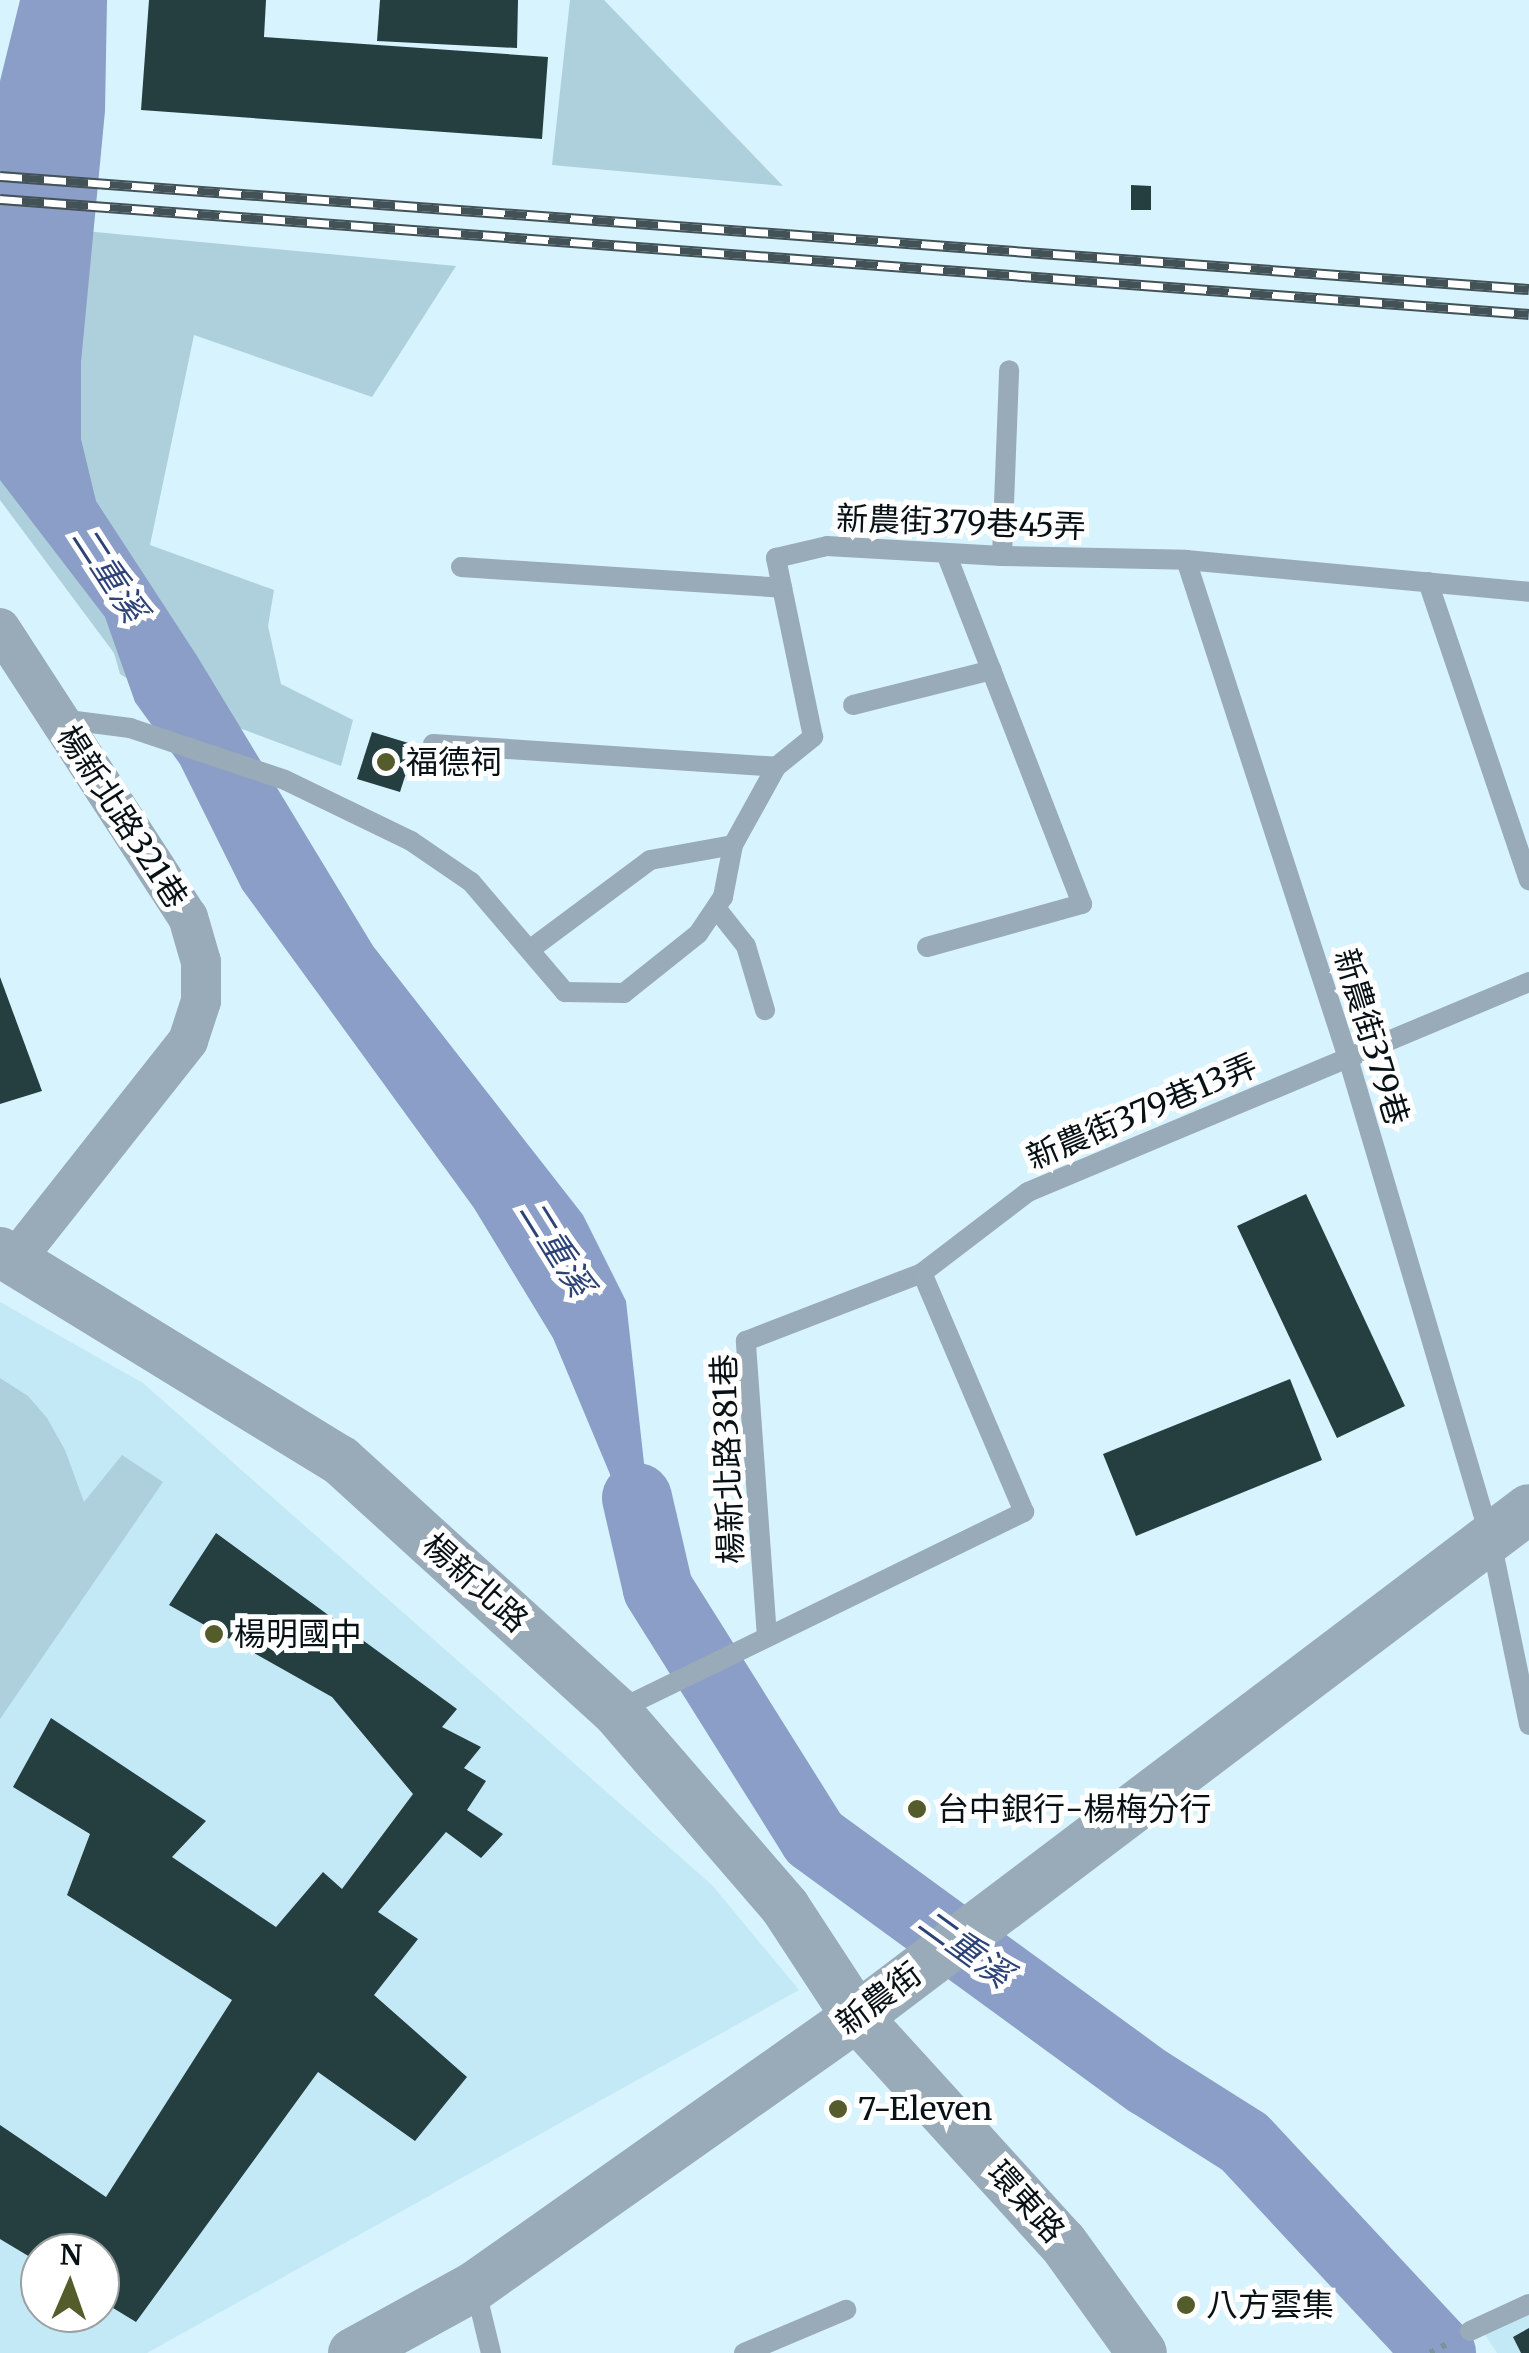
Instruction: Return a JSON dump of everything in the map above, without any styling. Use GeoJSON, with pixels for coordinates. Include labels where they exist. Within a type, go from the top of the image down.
{"type":"FeatureCollection","features":[{"type":"Feature","properties":{"kind":"street","name":"楊新北路321巷"},"geometry":{"type":"LineString","coordinates":[[0,628],[188,917],[201,962],[201,1002],[188,1040],[8,1256]]}},
{"type":"Feature","properties":{"kind":"street","name":"楊新北路"},"geometry":{"type":"LineString","coordinates":[[8,1256],[340,1460],[616,1711],[785,1907],[858,2016]]}},
{"type":"Feature","properties":{"kind":"street","name":"新農街"},"geometry":{"type":"LineString","coordinates":[[352,2353],[475,2286],[858,2016],[1509,1523]]}},
{"type":"Feature","properties":{"kind":"street","name":"環東路"},"geometry":{"type":"LineString","coordinates":[[858,2016],[1064,2242],[1142,2353]]}},
{"type":"Feature","properties":{"kind":"lane"},"geometry":{"type":"LineString","coordinates":[[1002,556],[1009,370]]}},
{"type":"Feature","properties":{"kind":"lane","name":"新農街379巷45弄"},"geometry":{"type":"LineString","coordinates":[[782,588],[776,558],[827,546],[1002,556],[1186,560],[1529,592]]}},
{"type":"Feature","properties":{"kind":"lane"},"geometry":{"type":"LineString","coordinates":[[927,948],[1082,904],[946,553]]}},
{"type":"Feature","properties":{"kind":"lane","name":"新農街379巷"},"geometry":{"type":"LineString","coordinates":[[1186,560],[1348,1058],[1509,1523],[1529,1724]]}},
{"type":"Feature","properties":{"kind":"lane"},"geometry":{"type":"LineString","coordinates":[[58,719],[130,728],[285,780],[411,841],[471,882],[532,948],[565,992],[624,993],[698,934],[724,898],[733,844],[776,768],[813,737],[782,588],[461,567]]}},
{"type":"Feature","properties":{"kind":"lane"},"geometry":{"type":"LineString","coordinates":[[1428,582],[1529,880]]}},
{"type":"Feature","properties":{"kind":"lane"},"geometry":{"type":"LineString","coordinates":[[854,704],[992,670]]}},
{"type":"Feature","properties":{"kind":"lane"},"geometry":{"type":"LineString","coordinates":[[433,744],[776,768]]}},
{"type":"Feature","properties":{"kind":"lane"},"geometry":{"type":"LineString","coordinates":[[532,948],[650,860],[733,844]]}},
{"type":"Feature","properties":{"kind":"lane"},"geometry":{"type":"LineString","coordinates":[[716,908],[746,946],[765,1010]]}},
{"type":"Feature","properties":{"kind":"lane","name":"新農街379巷13弄"},"geometry":{"type":"LineString","coordinates":[[922,1274],[1028,1192],[1529,982]]}},
{"type":"Feature","properties":{"kind":"lane"},"geometry":{"type":"LineString","coordinates":[[616,1711],[1024,1512],[922,1274]]}},
{"type":"Feature","properties":{"kind":"lane","name":"楊新北路381巷"},"geometry":{"type":"LineString","coordinates":[[767,1637],[746,1342],[922,1274]]}},
{"type":"Feature","properties":{"kind":"lane"},"geometry":{"type":"LineString","coordinates":[[475,2286],[491,2353]]}},
{"type":"Feature","properties":{"kind":"lane"},"geometry":{"type":"LineString","coordinates":[[1470,2331],[1529,2304]]}},
{"type":"Feature","properties":{"kind":"lane"},"geometry":{"type":"LineString","coordinates":[[744,2353],[846,2310]]}},
{"type":"Feature","properties":{"kind":"shaded area"},"geometry":{"type":"Polygon","coordinates":[[[570,0],[604,0],[783,186],[552,165],[570,0]]]}},
{"type":"Feature","properties":{"kind":"shaded area"},"geometry":{"type":"Polygon","coordinates":[[[0,223],[456,266],[372,397],[194,335],[150,545],[274,590],[268,626],[281,684],[353,720],[341,766],[159,698],[120,674],[114,653],[0,500],[0,223]]]}},
{"type":"Feature","properties":{"kind":"shaded area","name":"楊明國中"},"geometry":{"type":"Polygon","coordinates":[[[0,1302],[143,1383],[712,1885],[799,1990],[147,2353],[0,2353],[0,1302]]]}},
{"type":"Feature","properties":{"kind":"shaded area"},"geometry":{"type":"Polygon","coordinates":[[[0,1378],[28,1396],[47,1418],[65,1450],[84,1502],[122,1455],[163,1482],[0,1719],[0,1378]]]}},
{"type":"Feature","properties":{"kind":"shaded area"},"geometry":{"type":"Polygon","coordinates":[[[1529,2315],[1529,2353],[1497,2353],[1485,2335],[1529,2315]]]}},
{"type":"Feature","properties":{"kind":"water"},"geometry":{"type":"Polygon","coordinates":[[[20,0],[107,0],[105,111],[81,362],[81,439],[96,501],[197,656],[373,946],[583,1215],[626,1301],[658,1589],[553,1338],[474,1208],[242,889],[180,764],[135,702],[105,617],[0,480],[0,81],[20,0]]]}},
{"type":"Feature","properties":{"kind":"building"},"geometry":{"type":"Polygon","coordinates":[[[149,0],[266,0],[264,37],[548,57],[542,139],[141,110],[149,0]]]}},
{"type":"Feature","properties":{"kind":"building"},"geometry":{"type":"Polygon","coordinates":[[[380,0],[518,0],[517,48],[377,41],[380,0]]]}},
{"type":"Feature","properties":{"kind":"building"},"geometry":{"type":"Polygon","coordinates":[[[1131,185],[1151,186],[1151,210],[1131,210],[1131,185]]]}},
{"type":"Feature","properties":{"kind":"building","name":"福德祠"},"geometry":{"type":"Polygon","coordinates":[[[372,732],[415,745],[400,792],[357,779],[372,732]]]}},
{"type":"Feature","properties":{"kind":"building"},"geometry":{"type":"Polygon","coordinates":[[[0,977],[42,1091],[0,1104],[0,977]]]}},
{"type":"Feature","properties":{"kind":"building"},"geometry":{"type":"Polygon","coordinates":[[[1306,1194],[1405,1406],[1337,1438],[1237,1226],[1306,1194]]]}},
{"type":"Feature","properties":{"kind":"building"},"geometry":{"type":"Polygon","coordinates":[[[1290,1379],[1322,1460],[1136,1536],[1103,1454],[1290,1379]]]}},
{"type":"Feature","properties":{"kind":"building"},"geometry":{"type":"Polygon","coordinates":[[[216,1533],[457,1709],[442,1727],[481,1747],[464,1768],[486,1781],[467,1810],[503,1834],[481,1858],[446,1832],[378,1912],[418,1939],[374,1995],[467,2077],[415,2141],[318,2072],[136,2322],[120,2312],[120,2233],[20,2233],[20,2251],[0,2239],[0,2125],[106,2197],[232,2000],[67,1895],[90,1834],[13,1787],[51,1718],[206,1821],[172,1857],[276,1927],[323,1872],[342,1889],[413,1794],[332,1697],[169,1605],[216,1533]]]}},
{"type":"Feature","properties":{"kind":"building"},"geometry":{"type":"Polygon","coordinates":[[[1529,2328],[1529,2353],[1521,2353],[1513,2337],[1529,2328]]]}},
{"type":"Feature","properties":{"kind":"waterway","name":"二重溪"},"geometry":{"type":"LineString","coordinates":[[637,1498],[658,1589],[814,1838],[1149,2082],[1244,2142],[1441,2353]]}},
{"type":"Feature","properties":{"kind":"railway"},"geometry":{"type":"LineString","coordinates":[[0,176],[1529,289]]}},
{"type":"Feature","properties":{"kind":"railway"},"geometry":{"type":"LineString","coordinates":[[0,199],[1529,314]]}},
{"type":"Feature","properties":{"kind":"place","name":"福德祠"},"geometry":{"type":"Point","coordinates":[386,762]}},
{"type":"Feature","properties":{"kind":"place","name":"楊明國中"},"geometry":{"type":"Point","coordinates":[214,1634]}},
{"type":"Feature","properties":{"kind":"place","name":"台中銀行-楊梅分行"},"geometry":{"type":"Point","coordinates":[917,1809]}},
{"type":"Feature","properties":{"kind":"place","name":"7-Eleven"},"geometry":{"type":"Point","coordinates":[838,2109]}},
{"type":"Feature","properties":{"kind":"place","name":"八方雲集"},"geometry":{"type":"Point","coordinates":[1186,2305]}}]}
